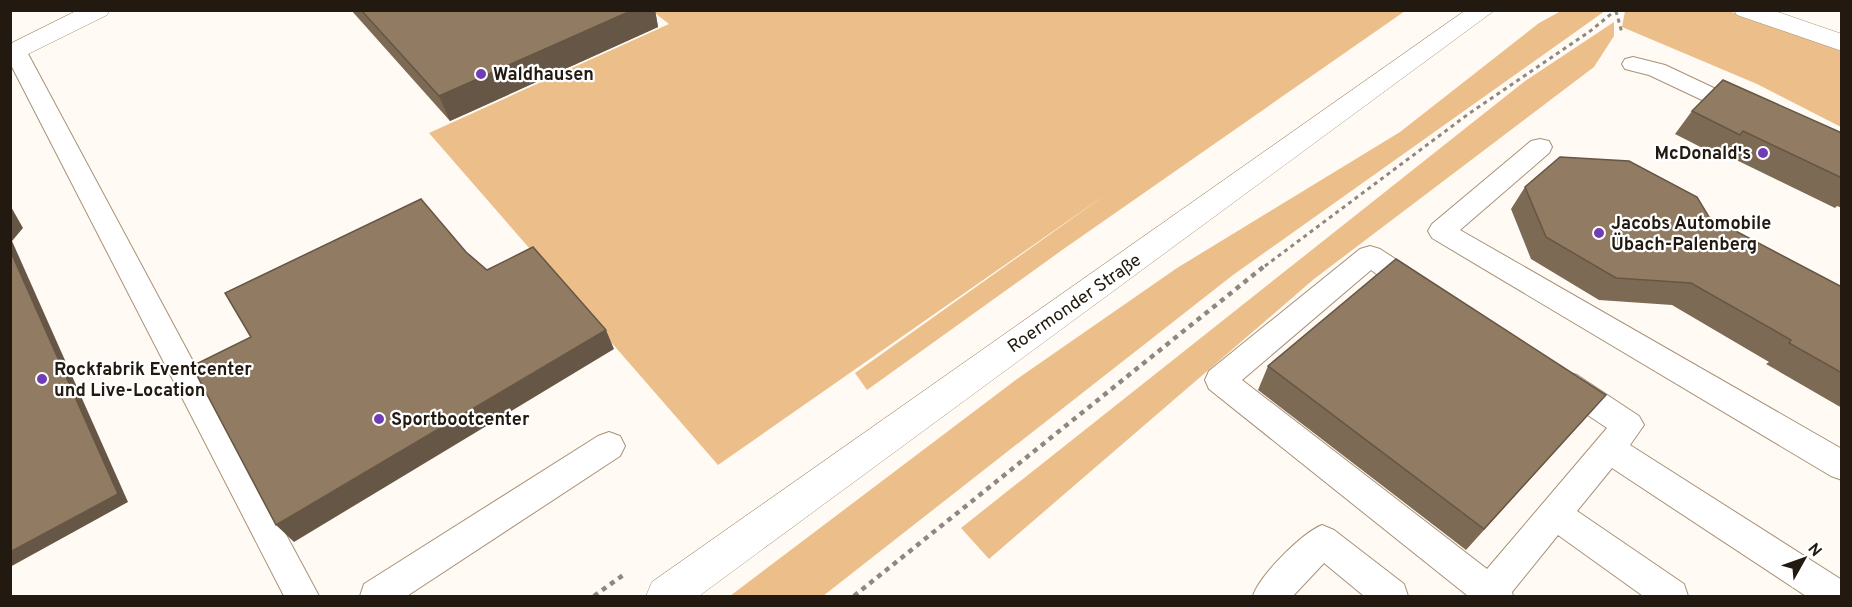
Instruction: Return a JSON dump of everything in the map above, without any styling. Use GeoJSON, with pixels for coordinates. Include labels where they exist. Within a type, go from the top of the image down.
{"type":"FeatureCollection","features":[{"type":"Feature","properties":{"kind":"main road"},"geometry":{"type":"LineString","coordinates":[[13,54],[98,10]]}},
{"type":"Feature","properties":{"kind":"main road","name":"Roermonder Straße"},"geometry":{"type":"LineString","coordinates":[[666,597],[1483,10]]}},
{"type":"Feature","properties":{"kind":"main road"},"geometry":{"type":"LineString","coordinates":[[1746,10],[1842,43]]}},
{"type":"Feature","properties":{"kind":"main road"},"geometry":{"type":"LineString","coordinates":[[1806,10],[1842,26]]}},
{"type":"Feature","properties":{"kind":"lane"},"geometry":{"type":"LineString","coordinates":[[13,54],[302,597]]}},
{"type":"Feature","properties":{"kind":"lane"},"geometry":{"type":"LineString","coordinates":[[1633,64],[1657,70],[1769,122]]}},
{"type":"Feature","properties":{"kind":"lane"},"geometry":{"type":"LineString","coordinates":[[1540,147],[1441,231],[1842,466]]}},
{"type":"Feature","properties":{"kind":"lane"},"geometry":{"type":"LineString","coordinates":[[1439,302],[1370,256],[1220,380],[1493,594],[1553,513],[1628,425],[1539,366]]}},
{"type":"Feature","properties":{"kind":"lane"},"geometry":{"type":"LineString","coordinates":[[377,597],[609,446]]}},
{"type":"Feature","properties":{"kind":"lane"},"geometry":{"type":"LineString","coordinates":[[1608,448],[1836,597]]}},
{"type":"Feature","properties":{"kind":"lane"},"geometry":{"type":"LineString","coordinates":[[1553,513],[1671,597]]}},
{"type":"Feature","properties":{"kind":"lane"},"geometry":{"type":"LineString","coordinates":[[1270,597],[1322,541],[1391,597]]}},
{"type":"Feature","properties":{"kind":"path"},"geometry":{"type":"LineString","coordinates":[[854,597],[1250,277],[1467,115],[1616,10]]}},
{"type":"Feature","properties":{"kind":"shaded area"},"geometry":{"type":"Polygon","coordinates":[[[652,11],[1405,11],[1065,248],[867,390],[855,373],[1108,193],[718,465],[429,133],[669,24],[652,11]]]}},
{"type":"Feature","properties":{"kind":"shaded area"},"geometry":{"type":"Polygon","coordinates":[[[1561,11],[1605,11],[1233,275],[823,596],[730,596],[1017,379],[1177,268],[1400,132],[1539,23],[1561,11]]]}},
{"type":"Feature","properties":{"kind":"shaded area"},"geometry":{"type":"Polygon","coordinates":[[[1625,11],[1729,11],[1841,50],[1841,127],[1757,84],[1622,27],[1625,11]]]}},
{"type":"Feature","properties":{"kind":"shaded area"},"geometry":{"type":"Polygon","coordinates":[[[1614,22],[1614,36],[1594,67],[1314,279],[989,559],[961,528],[1525,81],[1614,22]]]}},
{"type":"Feature","properties":{"kind":"building","name":"Waldhausen"},"geometry":{"type":"Polygon","coordinates":[[[361,10],[633,10],[439,96],[361,10]]]}},
{"type":"Feature","properties":{"kind":"building"},"geometry":{"type":"Polygon","coordinates":[[[1723,80],[1842,133],[1842,178],[1743,131],[1740,135],[1692,111],[1723,80]]]}},
{"type":"Feature","properties":{"kind":"building"},"geometry":{"type":"Polygon","coordinates":[[[1560,157],[1629,161],[1697,197],[1709,217],[1842,287],[1842,373],[1789,343],[1791,340],[1691,283],[1616,278],[1546,237],[1525,187],[1560,157]]]}},
{"type":"Feature","properties":{"kind":"building"},"geometry":{"type":"Polygon","coordinates":[[[421,199],[466,252],[487,270],[533,247],[606,330],[276,525],[192,366],[251,337],[225,293],[421,199]]]}},
{"type":"Feature","properties":{"kind":"building","name":"Rockfabrik Eventcenter und Live-Location"},"geometry":{"type":"Polygon","coordinates":[[[10,250],[118,494],[10,552],[10,250]]]}},
{"type":"Feature","properties":{"kind":"building"},"geometry":{"type":"Polygon","coordinates":[[[1396,259],[1606,395],[1484,529],[1268,366],[1396,259]]]}},
{"type":"Feature","properties":{"kind":"place","name":"Waldhausen"},"geometry":{"type":"Point","coordinates":[481,74]}},
{"type":"Feature","properties":{"kind":"place","name":"McDonald's"},"geometry":{"type":"Point","coordinates":[1763,153]}},
{"type":"Feature","properties":{"kind":"place","name":"Jacobs Automobile Übach-Palenberg"},"geometry":{"type":"Point","coordinates":[1599,233]}},
{"type":"Feature","properties":{"kind":"place","name":"Rockfabrik Eventcenter und Live-Location"},"geometry":{"type":"Point","coordinates":[42,379]}},
{"type":"Feature","properties":{"kind":"place","name":"Sportbootcenter"},"geometry":{"type":"Point","coordinates":[379,419]}}]}
